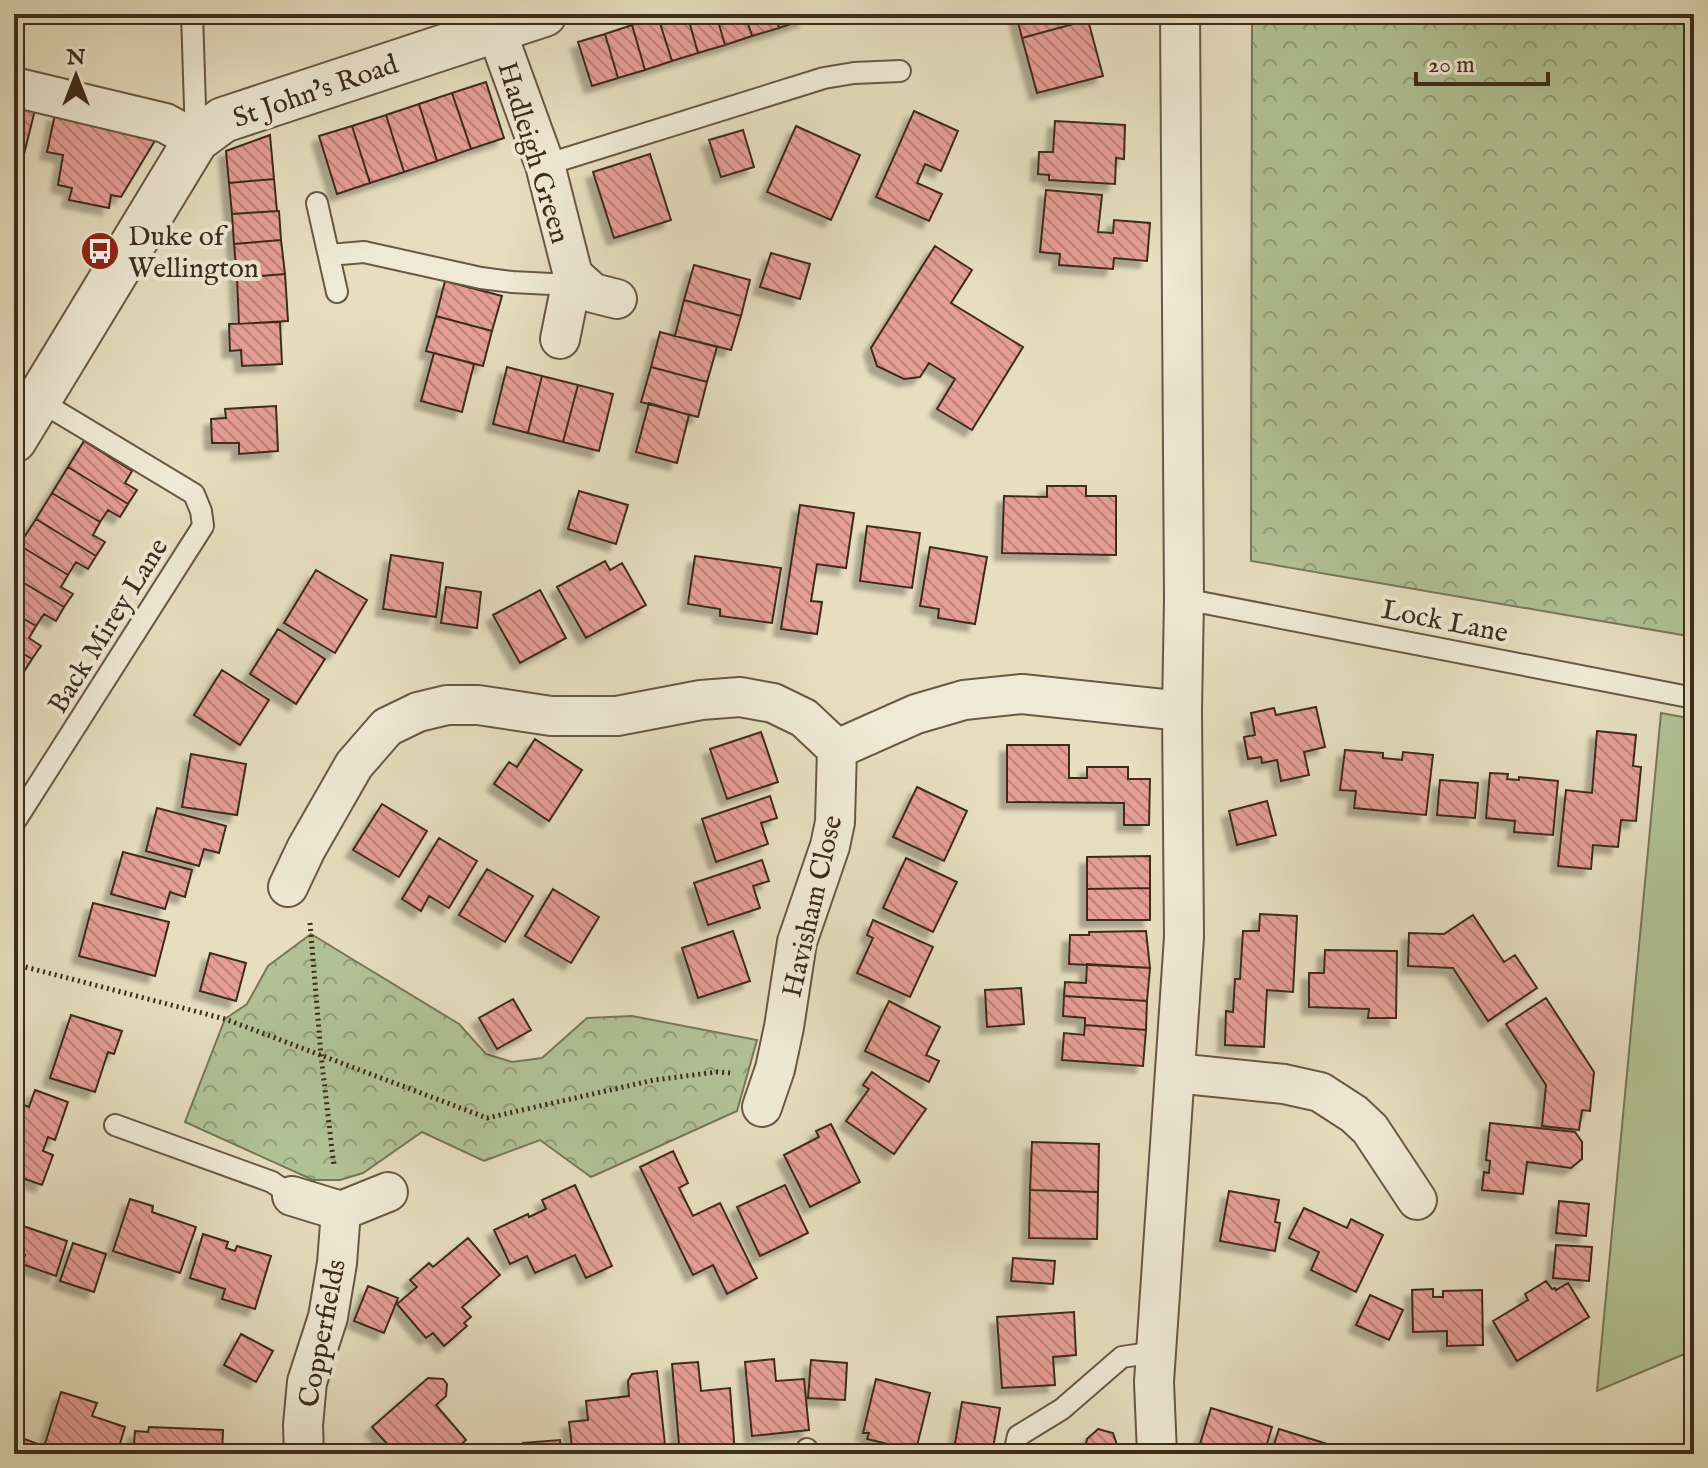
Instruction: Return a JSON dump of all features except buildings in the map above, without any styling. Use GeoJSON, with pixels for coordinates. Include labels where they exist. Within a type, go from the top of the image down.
{"type":"FeatureCollection","features":[{"type":"Feature","properties":{"kind":"street","name":"St John's Road"},"geometry":{"type":"LineString","coordinates":[[14,440],[196,140],[223,120],[544,14]]}},
{"type":"Feature","properties":{"kind":"street"},"geometry":{"type":"LineString","coordinates":[[1157,1454],[1154,1410],[1156,1352],[1184,937],[1180,14]]}},
{"type":"Feature","properties":{"kind":"street","name":"Hadleigh Green"},"geometry":{"type":"LineString","coordinates":[[496,30],[545,165],[572,280],[560,339]]}},
{"type":"Feature","properties":{"kind":"street"},"geometry":{"type":"LineString","coordinates":[[14,87],[165,123],[196,140]]}},
{"type":"Feature","properties":{"kind":"street","name":"Hadleigh Green"},"geometry":{"type":"LineString","coordinates":[[572,280],[593,293],[617,299]]}},
{"type":"Feature","properties":{"kind":"street"},"geometry":{"type":"LineString","coordinates":[[288,887],[354,765],[387,727],[418,712],[447,705],[478,705],[551,716],[617,716],[701,700],[740,697],[773,703],[804,718],[837,749],[916,714],[964,700],[1022,694],[1182,711]]}},
{"type":"Feature","properties":{"kind":"street","name":"Havisham Close"},"geometry":{"type":"LineString","coordinates":[[766,1093],[784,1027],[797,942],[830,846],[835,822],[837,749]]}},
{"type":"Feature","properties":{"kind":"street"},"geometry":{"type":"LineString","coordinates":[[1175,1073],[1284,1084],[1320,1092],[1354,1114],[1384,1119],[1417,1200]]}},
{"type":"Feature","properties":{"kind":"street"},"geometry":{"type":"LineString","coordinates":[[292,1196],[341,1211],[388,1192]]}},
{"type":"Feature","properties":{"kind":"street","name":"Copperfields"},"geometry":{"type":"LineString","coordinates":[[304,1454],[307,1382],[328,1317],[341,1211]]}},
{"type":"Feature","properties":{"kind":"lane"},"geometry":{"type":"LineString","coordinates":[[192,14],[196,140]]}},
{"type":"Feature","properties":{"kind":"lane"},"geometry":{"type":"LineString","coordinates":[[545,165],[824,78],[900,71]]}},
{"type":"Feature","properties":{"kind":"lane"},"geometry":{"type":"LineString","coordinates":[[317,203],[337,292]]}},
{"type":"Feature","properties":{"kind":"lane"},"geometry":{"type":"LineString","coordinates":[[329,255],[364,252],[512,282],[572,280]]}},
{"type":"Feature","properties":{"kind":"lane","name":"Back Mirey Lane"},"geometry":{"type":"LineString","coordinates":[[14,823],[203,526],[194,494],[38,400]]}},
{"type":"Feature","properties":{"kind":"lane","name":"Lock Lane"},"geometry":{"type":"LineString","coordinates":[[1184,599],[1694,698]]}},
{"type":"Feature","properties":{"kind":"lane"},"geometry":{"type":"LineString","coordinates":[[115,1125],[272,1182],[292,1196]]}},
{"type":"Feature","properties":{"kind":"lane"},"geometry":{"type":"LineString","coordinates":[[1014,1454],[1018,1436],[1062,1409],[1122,1357],[1156,1352]]}},
{"type":"Feature","properties":{"kind":"path"},"geometry":{"type":"LineString","coordinates":[[288,887],[308,899],[321,1055],[333,1165],[340,1180],[341,1211]]}},
{"type":"Feature","properties":{"kind":"path"},"geometry":{"type":"LineString","coordinates":[[14,964],[225,1019],[487,1118],[654,1080],[717,1072],[766,1093]]}},
{"type":"Feature","properties":{"kind":"green space"},"geometry":{"type":"Polygon","coordinates":[[[1252,14],[1694,14],[1694,637],[1251,561],[1252,14]]]}},
{"type":"Feature","properties":{"kind":"green space"},"geometry":{"type":"Polygon","coordinates":[[[1661,713],[1694,719],[1694,1350],[1597,1391],[1661,713]]]}},
{"type":"Feature","properties":{"kind":"green space"},"geometry":{"type":"Polygon","coordinates":[[[311,934],[459,1024],[486,1054],[512,1062],[542,1058],[587,1018],[632,1016],[757,1040],[737,1111],[591,1177],[540,1140],[484,1161],[422,1132],[363,1173],[340,1180],[313,1180],[185,1122],[225,1019],[247,1004],[268,966],[311,934]]]}},
{"type":"Feature","properties":{"kind":"place","name":"Duke of Wellington"},"geometry":{"type":"Point","coordinates":[100,251]}}]}
